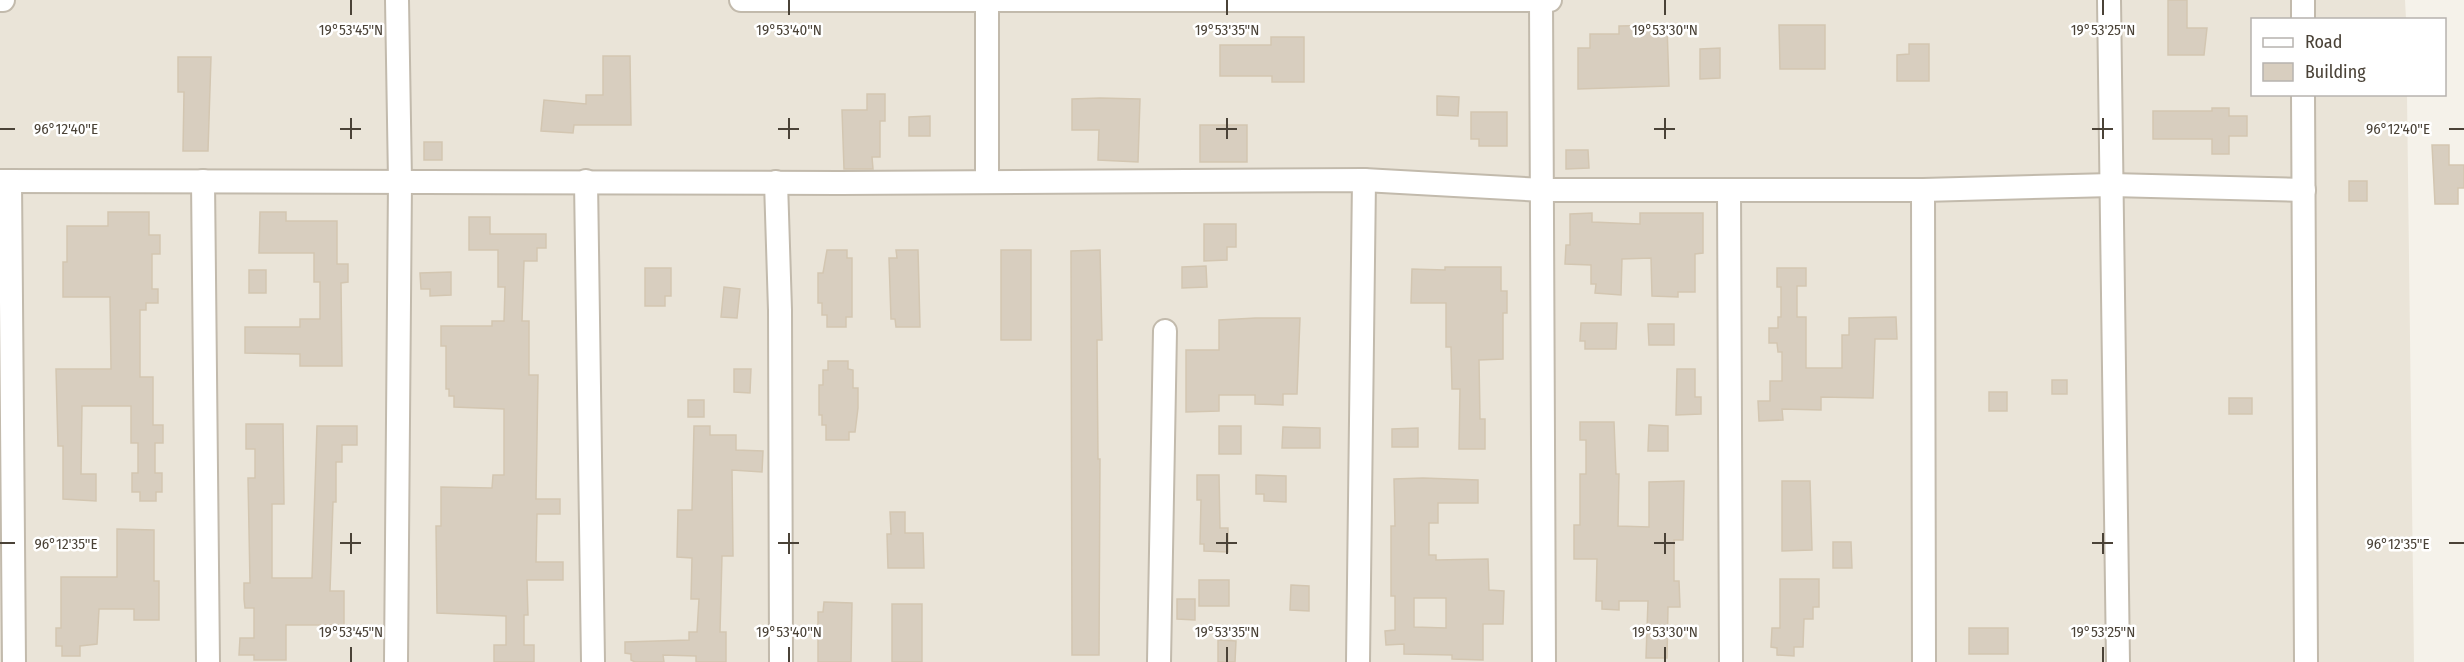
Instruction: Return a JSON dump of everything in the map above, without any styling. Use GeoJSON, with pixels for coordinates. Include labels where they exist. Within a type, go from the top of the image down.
{"type":"FeatureCollection","features":[{"type":"Feature","properties":{"kind":"street"},"geometry":{"type":"LineString","coordinates":[[396,662],[400,181],[397,0]]}},
{"type":"Feature","properties":{"kind":"street"},"geometry":{"type":"LineString","coordinates":[[741,0],[1550,0]]}},
{"type":"Feature","properties":{"kind":"street"},"geometry":{"type":"LineString","coordinates":[[1541,0],[1544,662]]}},
{"type":"Feature","properties":{"kind":"street"},"geometry":{"type":"LineString","coordinates":[[2109,0],[2118,662]]}},
{"type":"Feature","properties":{"kind":"street"},"geometry":{"type":"LineString","coordinates":[[2303,0],[2303,18]]}},
{"type":"Feature","properties":{"kind":"street"},"geometry":{"type":"LineString","coordinates":[[987,1],[987,182]]}},
{"type":"Feature","properties":{"kind":"street"},"geometry":{"type":"LineString","coordinates":[[2303,96],[2306,662]]}},
{"type":"Feature","properties":{"kind":"street"},"geometry":{"type":"LineString","coordinates":[[14,662],[5,181],[1364,180],[1543,190],[1923,190],[2112,185],[2304,190]]}},
{"type":"Feature","properties":{"kind":"street"},"geometry":{"type":"LineString","coordinates":[[1358,662],[1364,180]]}},
{"type":"Feature","properties":{"kind":"street"},"geometry":{"type":"LineString","coordinates":[[203,181],[208,662]]}},
{"type":"Feature","properties":{"kind":"street"},"geometry":{"type":"LineString","coordinates":[[586,181],[593,662]]}},
{"type":"Feature","properties":{"kind":"street"},"geometry":{"type":"LineString","coordinates":[[776,182],[780,322],[781,662]]}},
{"type":"Feature","properties":{"kind":"street"},"geometry":{"type":"LineString","coordinates":[[1729,190],[1731,662]]}},
{"type":"Feature","properties":{"kind":"street"},"geometry":{"type":"LineString","coordinates":[[1923,190],[1924,662]]}},
{"type":"Feature","properties":{"kind":"street"},"geometry":{"type":"LineString","coordinates":[[1159,662],[1165,331]]}},
{"type":"Feature","properties":{"kind":"shaded area"},"geometry":{"type":"Polygon","coordinates":[[[0,0],[2405,0],[2406,18],[2251,18],[2251,96],[2407,96],[2414,662],[0,662],[0,0]]]}},
{"type":"Feature","properties":{"kind":"building"},"geometry":{"type":"Polygon","coordinates":[[[2168,0],[2187,0],[2187,28],[2207,28],[2204,55],[2168,55],[2168,0]]]}},
{"type":"Feature","properties":{"kind":"building"},"geometry":{"type":"Polygon","coordinates":[[[1667,25],[1669,86],[1578,89],[1578,48],[1590,48],[1590,34],[1619,34],[1619,26],[1667,25]]]}},
{"type":"Feature","properties":{"kind":"building"},"geometry":{"type":"Polygon","coordinates":[[[1779,25],[1825,25],[1825,69],[1780,69],[1779,25]]]}},
{"type":"Feature","properties":{"kind":"building"},"geometry":{"type":"Polygon","coordinates":[[[1271,37],[1304,37],[1304,82],[1272,82],[1272,76],[1220,76],[1220,45],[1271,45],[1271,37]]]}},
{"type":"Feature","properties":{"kind":"building"},"geometry":{"type":"Polygon","coordinates":[[[1909,44],[1929,44],[1929,81],[1897,81],[1897,55],[1909,54],[1909,44]]]}},
{"type":"Feature","properties":{"kind":"building"},"geometry":{"type":"Polygon","coordinates":[[[1720,48],[1720,78],[1700,79],[1700,49],[1720,48]]]}},
{"type":"Feature","properties":{"kind":"building"},"geometry":{"type":"Polygon","coordinates":[[[603,56],[630,56],[631,125],[574,125],[573,133],[541,131],[544,100],[586,104],[586,95],[603,95],[603,56]]]}},
{"type":"Feature","properties":{"kind":"building"},"geometry":{"type":"Polygon","coordinates":[[[178,57],[211,57],[208,151],[183,151],[184,92],[178,92],[178,57]]]}},
{"type":"Feature","properties":{"kind":"building"},"geometry":{"type":"Polygon","coordinates":[[[867,94],[885,94],[885,121],[880,121],[880,157],[872,157],[873,169],[844,169],[842,110],[867,110],[867,94]]]}},
{"type":"Feature","properties":{"kind":"building"},"geometry":{"type":"Polygon","coordinates":[[[1437,96],[1459,97],[1458,116],[1437,115],[1437,96]]]}},
{"type":"Feature","properties":{"kind":"building"},"geometry":{"type":"Polygon","coordinates":[[[1072,99],[1140,99],[1138,162],[1098,160],[1099,130],[1072,130],[1072,99]]]}},
{"type":"Feature","properties":{"kind":"building"},"geometry":{"type":"Polygon","coordinates":[[[2212,108],[2229,108],[2229,116],[2247,116],[2247,136],[2229,136],[2229,154],[2212,154],[2212,139],[2153,139],[2153,111],[2212,111],[2212,108]]]}},
{"type":"Feature","properties":{"kind":"building"},"geometry":{"type":"Polygon","coordinates":[[[1471,112],[1507,112],[1507,146],[1479,146],[1479,139],[1471,139],[1471,112]]]}},
{"type":"Feature","properties":{"kind":"building"},"geometry":{"type":"Polygon","coordinates":[[[930,116],[930,136],[909,136],[909,117],[930,116]]]}},
{"type":"Feature","properties":{"kind":"building"},"geometry":{"type":"Polygon","coordinates":[[[1200,125],[1247,125],[1247,162],[1200,162],[1200,125]]]}},
{"type":"Feature","properties":{"kind":"building"},"geometry":{"type":"Polygon","coordinates":[[[424,142],[442,142],[442,160],[424,160],[424,142]]]}},
{"type":"Feature","properties":{"kind":"building"},"geometry":{"type":"Polygon","coordinates":[[[2432,145],[2449,145],[2449,165],[2464,165],[2464,188],[2458,188],[2458,204],[2435,204],[2432,145]]]}},
{"type":"Feature","properties":{"kind":"building"},"geometry":{"type":"Polygon","coordinates":[[[1566,150],[1588,150],[1589,168],[1566,169],[1566,150]]]}},
{"type":"Feature","properties":{"kind":"building"},"geometry":{"type":"Polygon","coordinates":[[[2349,181],[2367,181],[2367,201],[2349,201],[2349,181]]]}},
{"type":"Feature","properties":{"kind":"building"},"geometry":{"type":"Polygon","coordinates":[[[108,212],[149,212],[149,235],[160,235],[160,254],[152,254],[152,289],[158,289],[158,303],[146,303],[146,310],[140,310],[140,377],[153,377],[153,425],[163,425],[163,443],[155,443],[155,473],[162,473],[162,492],[156,492],[156,501],[140,501],[140,492],[132,492],[132,473],[138,473],[138,443],[131,443],[131,406],[82,406],[81,474],[96,474],[96,501],[63,499],[63,446],[58,446],[56,369],[111,369],[110,297],[63,297],[63,262],[67,262],[67,226],[108,226],[108,212]]]}},
{"type":"Feature","properties":{"kind":"building"},"geometry":{"type":"Polygon","coordinates":[[[260,212],[286,212],[286,221],[337,221],[337,264],[348,264],[348,282],[341,283],[342,366],[300,366],[300,354],[245,353],[245,327],[300,327],[300,319],[320,319],[320,282],[314,282],[314,253],[259,253],[260,212]]]}},
{"type":"Feature","properties":{"kind":"building"},"geometry":{"type":"Polygon","coordinates":[[[1592,213],[1592,222],[1640,224],[1640,213],[1703,213],[1703,253],[1695,254],[1695,292],[1678,292],[1678,297],[1652,296],[1651,258],[1622,259],[1621,295],[1595,293],[1596,284],[1591,284],[1591,265],[1565,264],[1566,245],[1570,245],[1570,214],[1592,213]]]}},
{"type":"Feature","properties":{"kind":"building"},"geometry":{"type":"Polygon","coordinates":[[[469,217],[490,217],[490,234],[546,234],[546,248],[537,248],[537,261],[524,261],[522,321],[529,321],[529,375],[538,375],[536,499],[560,499],[560,514],[537,514],[536,562],[563,562],[563,580],[527,580],[528,615],[524,615],[524,645],[534,645],[534,662],[494,662],[494,645],[506,645],[506,616],[437,613],[436,526],[441,526],[441,487],[492,488],[493,475],[504,475],[504,409],[454,407],[454,396],[449,396],[449,389],[446,389],[446,346],[441,346],[441,326],[492,326],[492,321],[504,321],[505,287],[498,287],[498,250],[469,250],[469,217]]]}},
{"type":"Feature","properties":{"kind":"building"},"geometry":{"type":"Polygon","coordinates":[[[1204,224],[1236,224],[1236,247],[1227,247],[1227,260],[1204,261],[1204,224]]]}},
{"type":"Feature","properties":{"kind":"building"},"geometry":{"type":"Polygon","coordinates":[[[827,250],[847,250],[847,258],[852,258],[852,317],[846,317],[846,327],[827,327],[827,315],[822,315],[822,303],[818,303],[818,273],[823,273],[827,250]]]}},
{"type":"Feature","properties":{"kind":"building"},"geometry":{"type":"Polygon","coordinates":[[[896,250],[918,250],[920,327],[896,327],[895,319],[891,319],[889,258],[897,258],[896,250]]]}},
{"type":"Feature","properties":{"kind":"building"},"geometry":{"type":"Polygon","coordinates":[[[1001,250],[1031,250],[1031,340],[1001,340],[1001,250]]]}},
{"type":"Feature","properties":{"kind":"building"},"geometry":{"type":"Polygon","coordinates":[[[1100,250],[1102,340],[1097,340],[1098,459],[1100,459],[1099,655],[1072,655],[1071,251],[1100,250]]]}},
{"type":"Feature","properties":{"kind":"building"},"geometry":{"type":"Polygon","coordinates":[[[1206,266],[1207,287],[1182,288],[1182,267],[1206,266]]]}},
{"type":"Feature","properties":{"kind":"building"},"geometry":{"type":"Polygon","coordinates":[[[1445,267],[1501,267],[1501,291],[1507,291],[1507,313],[1503,313],[1503,359],[1479,360],[1480,419],[1485,419],[1485,449],[1459,449],[1460,389],[1452,389],[1451,347],[1446,347],[1446,303],[1411,303],[1412,269],[1445,270],[1445,267]]]}},
{"type":"Feature","properties":{"kind":"building"},"geometry":{"type":"Polygon","coordinates":[[[645,268],[671,268],[671,296],[665,296],[665,306],[645,306],[645,268]]]}},
{"type":"Feature","properties":{"kind":"building"},"geometry":{"type":"Polygon","coordinates":[[[1777,268],[1806,268],[1806,286],[1797,286],[1797,317],[1806,317],[1806,368],[1842,368],[1842,335],[1849,335],[1849,318],[1896,317],[1897,339],[1875,339],[1873,398],[1821,397],[1821,410],[1782,409],[1783,420],[1759,421],[1758,401],[1770,401],[1770,381],[1782,381],[1782,352],[1778,352],[1777,343],[1769,343],[1769,328],[1778,328],[1778,317],[1781,317],[1781,287],[1777,287],[1777,268]]]}},
{"type":"Feature","properties":{"kind":"building"},"geometry":{"type":"Polygon","coordinates":[[[249,270],[266,270],[266,293],[249,293],[249,270]]]}},
{"type":"Feature","properties":{"kind":"building"},"geometry":{"type":"Polygon","coordinates":[[[451,272],[451,295],[430,296],[430,289],[421,289],[420,273],[451,272]]]}},
{"type":"Feature","properties":{"kind":"building"},"geometry":{"type":"Polygon","coordinates":[[[724,287],[740,289],[737,318],[721,317],[724,287]]]}},
{"type":"Feature","properties":{"kind":"building"},"geometry":{"type":"Polygon","coordinates":[[[1300,318],[1297,394],[1283,394],[1283,405],[1255,404],[1255,395],[1219,395],[1219,411],[1186,412],[1186,350],[1219,350],[1219,320],[1300,318]]]}},
{"type":"Feature","properties":{"kind":"building"},"geometry":{"type":"Polygon","coordinates":[[[1581,323],[1617,323],[1616,349],[1585,349],[1585,341],[1580,341],[1581,323]]]}},
{"type":"Feature","properties":{"kind":"building"},"geometry":{"type":"Polygon","coordinates":[[[1648,324],[1674,324],[1674,345],[1649,345],[1648,324]]]}},
{"type":"Feature","properties":{"kind":"building"},"geometry":{"type":"Polygon","coordinates":[[[828,361],[848,361],[848,369],[853,370],[853,388],[858,388],[855,432],[849,432],[849,440],[826,440],[826,425],[822,425],[822,415],[819,415],[819,385],[823,385],[823,370],[828,370],[828,361]]]}},
{"type":"Feature","properties":{"kind":"building"},"geometry":{"type":"Polygon","coordinates":[[[734,369],[751,369],[750,393],[734,392],[734,369]]]}},
{"type":"Feature","properties":{"kind":"building"},"geometry":{"type":"Polygon","coordinates":[[[1677,369],[1695,369],[1695,397],[1701,397],[1701,414],[1676,415],[1677,369]]]}},
{"type":"Feature","properties":{"kind":"building"},"geometry":{"type":"Polygon","coordinates":[[[2052,380],[2067,380],[2067,394],[2052,394],[2052,380]]]}},
{"type":"Feature","properties":{"kind":"building"},"geometry":{"type":"Polygon","coordinates":[[[1989,392],[2007,392],[2007,411],[1989,411],[1989,392]]]}},
{"type":"Feature","properties":{"kind":"building"},"geometry":{"type":"Polygon","coordinates":[[[2229,398],[2252,398],[2252,414],[2229,414],[2229,398]]]}},
{"type":"Feature","properties":{"kind":"building"},"geometry":{"type":"Polygon","coordinates":[[[688,400],[704,400],[704,417],[688,417],[688,400]]]}},
{"type":"Feature","properties":{"kind":"building"},"geometry":{"type":"Polygon","coordinates":[[[1580,422],[1614,422],[1616,474],[1619,474],[1618,526],[1649,527],[1649,482],[1684,481],[1683,540],[1674,540],[1674,581],[1679,581],[1680,607],[1668,607],[1667,658],[1646,658],[1648,601],[1619,601],[1619,610],[1602,609],[1602,601],[1596,601],[1597,559],[1574,559],[1574,525],[1580,525],[1580,474],[1586,474],[1586,440],[1580,440],[1580,422]]]}},
{"type":"Feature","properties":{"kind":"building"},"geometry":{"type":"Polygon","coordinates":[[[246,424],[283,424],[284,504],[272,504],[272,578],[312,578],[317,426],[357,426],[357,445],[342,445],[342,462],[336,462],[336,502],[333,502],[330,591],[344,591],[344,625],[286,625],[286,660],[254,660],[254,655],[239,655],[240,638],[254,638],[254,608],[245,608],[244,599],[244,583],[250,583],[248,478],[255,478],[255,449],[246,449],[246,424]]]}},
{"type":"Feature","properties":{"kind":"building"},"geometry":{"type":"Polygon","coordinates":[[[1649,425],[1668,426],[1668,451],[1648,451],[1649,425]]]}},
{"type":"Feature","properties":{"kind":"building"},"geometry":{"type":"Polygon","coordinates":[[[694,426],[710,426],[710,435],[736,435],[736,450],[763,451],[762,472],[732,470],[733,556],[722,556],[720,632],[726,632],[726,662],[696,662],[696,656],[663,655],[664,662],[635,662],[631,660],[631,654],[625,653],[625,642],[689,640],[689,632],[697,632],[699,599],[691,599],[692,558],[677,557],[678,510],[692,510],[694,426]]]}},
{"type":"Feature","properties":{"kind":"building"},"geometry":{"type":"Polygon","coordinates":[[[1219,426],[1241,426],[1241,454],[1219,454],[1219,426]]]}},
{"type":"Feature","properties":{"kind":"building"},"geometry":{"type":"Polygon","coordinates":[[[1283,427],[1320,428],[1320,448],[1282,448],[1283,427]]]}},
{"type":"Feature","properties":{"kind":"building"},"geometry":{"type":"Polygon","coordinates":[[[1418,428],[1418,447],[1392,447],[1392,429],[1418,428]]]}},
{"type":"Feature","properties":{"kind":"building"},"geometry":{"type":"Polygon","coordinates":[[[1197,475],[1219,475],[1220,528],[1228,528],[1228,552],[1204,551],[1204,544],[1200,544],[1201,500],[1197,500],[1197,475]]]}},
{"type":"Feature","properties":{"kind":"building"},"geometry":{"type":"Polygon","coordinates":[[[1256,475],[1286,476],[1286,502],[1264,501],[1264,494],[1256,494],[1256,475]]]}},
{"type":"Feature","properties":{"kind":"building"},"geometry":{"type":"Polygon","coordinates":[[[1394,479],[1478,480],[1478,503],[1438,503],[1438,523],[1429,523],[1429,555],[1436,555],[1436,560],[1488,559],[1489,590],[1504,591],[1503,624],[1483,624],[1483,660],[1452,659],[1452,655],[1404,654],[1404,644],[1386,645],[1385,631],[1395,630],[1395,596],[1391,596],[1391,526],[1395,526],[1394,479]],[[1414,598],[1414,627],[1446,628],[1446,598],[1414,598]]]}},
{"type":"Feature","properties":{"kind":"building"},"geometry":{"type":"Polygon","coordinates":[[[1782,481],[1810,481],[1812,550],[1782,551],[1782,481]]]}},
{"type":"Feature","properties":{"kind":"building"},"geometry":{"type":"Polygon","coordinates":[[[890,512],[905,512],[905,533],[923,533],[924,568],[888,568],[887,534],[891,534],[890,512]]]}},
{"type":"Feature","properties":{"kind":"building"},"geometry":{"type":"Polygon","coordinates":[[[117,529],[154,530],[154,581],[159,581],[159,620],[134,620],[134,609],[99,609],[97,644],[80,646],[80,656],[62,656],[62,646],[56,646],[56,628],[61,628],[61,577],[117,577],[117,529]]]}},
{"type":"Feature","properties":{"kind":"building"},"geometry":{"type":"Polygon","coordinates":[[[1833,542],[1851,542],[1852,568],[1833,568],[1833,542]]]}},
{"type":"Feature","properties":{"kind":"building"},"geometry":{"type":"Polygon","coordinates":[[[1780,579],[1819,579],[1819,607],[1813,607],[1813,619],[1804,619],[1803,647],[1794,647],[1794,656],[1777,655],[1777,648],[1771,647],[1772,628],[1780,628],[1780,579]]]}},
{"type":"Feature","properties":{"kind":"building"},"geometry":{"type":"Polygon","coordinates":[[[1199,580],[1229,580],[1229,606],[1199,606],[1199,580]]]}},
{"type":"Feature","properties":{"kind":"building"},"geometry":{"type":"Polygon","coordinates":[[[1291,585],[1309,586],[1309,611],[1290,610],[1291,585]]]}},
{"type":"Feature","properties":{"kind":"building"},"geometry":{"type":"Polygon","coordinates":[[[1177,599],[1195,599],[1195,620],[1177,619],[1177,599]]]}},
{"type":"Feature","properties":{"kind":"building"},"geometry":{"type":"Polygon","coordinates":[[[824,602],[852,603],[851,662],[818,662],[818,612],[823,612],[824,602]]]}},
{"type":"Feature","properties":{"kind":"building"},"geometry":{"type":"Polygon","coordinates":[[[892,604],[922,604],[922,662],[892,662],[892,604]]]}},
{"type":"Feature","properties":{"kind":"building"},"geometry":{"type":"Polygon","coordinates":[[[1969,628],[2008,628],[2008,654],[1969,654],[1969,628]]]}},
{"type":"Feature","properties":{"kind":"building"},"geometry":{"type":"Polygon","coordinates":[[[1218,640],[1236,641],[1235,662],[1218,662],[1218,640]]]}}]}
